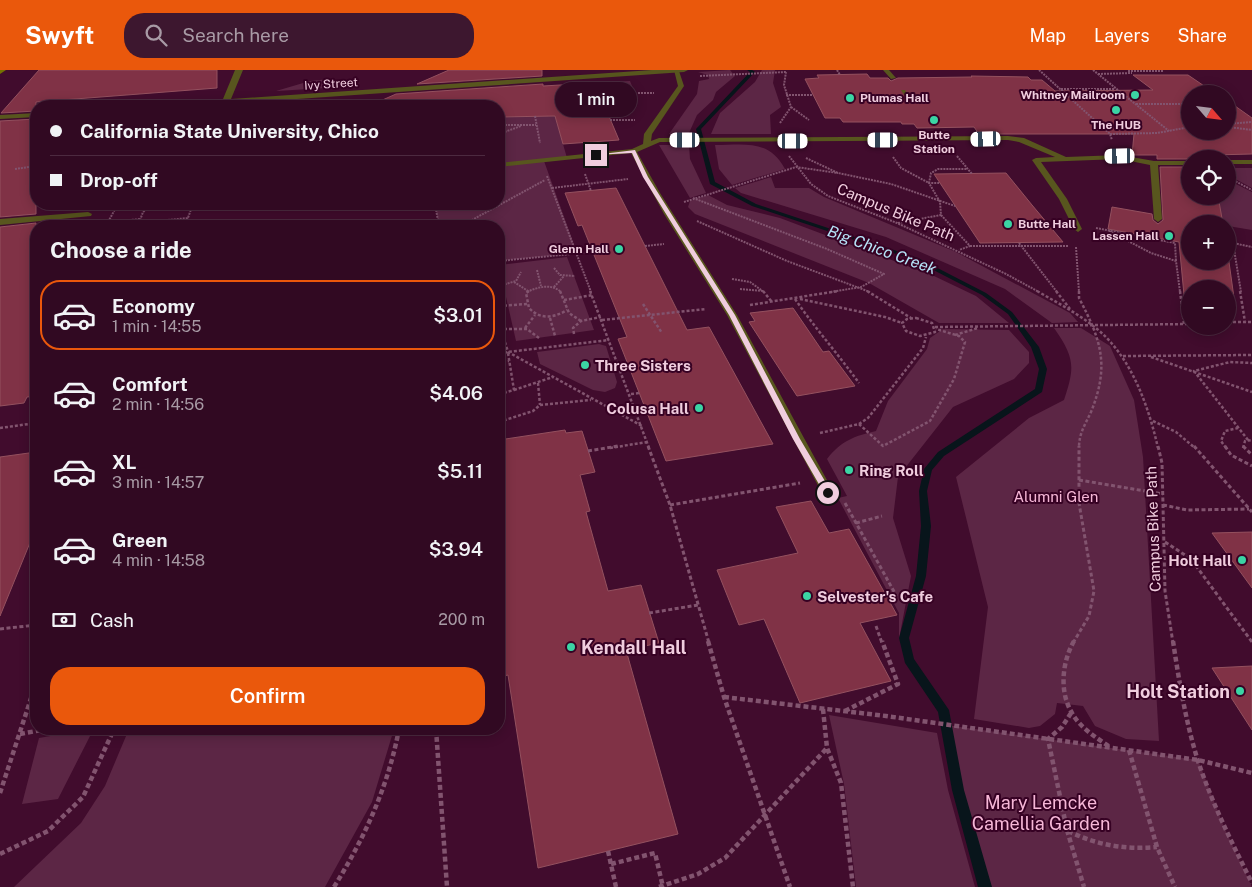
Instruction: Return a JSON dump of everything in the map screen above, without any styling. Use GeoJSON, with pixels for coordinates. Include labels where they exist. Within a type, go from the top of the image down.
{"type":"FeatureCollection","features":[{"type":"Feature","properties":{"kind":"street"},"geometry":{"type":"LineString","coordinates":[[227,100],[239,70]]}},
{"type":"Feature","properties":{"kind":"street","name":"Ivy Street"},"geometry":{"type":"LineString","coordinates":[[255,100],[684,70]]}},
{"type":"Feature","properties":{"kind":"street"},"geometry":{"type":"LineString","coordinates":[[0,117],[30,114]]}},
{"type":"Feature","properties":{"kind":"lane"},"geometry":{"type":"LineString","coordinates":[[886,70],[893,78]]}},
{"type":"Feature","properties":{"kind":"lane"},"geometry":{"type":"LineString","coordinates":[[647,144],[648,134],[681,86],[676,71]]}},
{"type":"Feature","properties":{"kind":"lane"},"geometry":{"type":"LineString","coordinates":[[505,164],[633,151],[647,144],[670,140],[778,141],[1008,138],[1021,140],[1063,158]]}},
{"type":"Feature","properties":{"kind":"lane"},"geometry":{"type":"LineString","coordinates":[[633,151],[646,177],[727,307],[796,439],[828,493]]}},
{"type":"Feature","properties":{"kind":"lane"},"geometry":{"type":"LineString","coordinates":[[1078,229],[1063,198],[1036,160],[1120,156],[1154,163],[1181,163]]}},
{"type":"Feature","properties":{"kind":"lane"},"geometry":{"type":"LineString","coordinates":[[1236,162],[1252,162]]}},
{"type":"Feature","properties":{"kind":"lane"},"geometry":{"type":"LineString","coordinates":[[1154,163],[1158,219]]}},
{"type":"Feature","properties":{"kind":"lane"},"geometry":{"type":"LineString","coordinates":[[0,222],[88,214]]}},
{"type":"Feature","properties":{"kind":"path"},"geometry":{"type":"LineString","coordinates":[[837,70],[840,75]]}},
{"type":"Feature","properties":{"kind":"path"},"geometry":{"type":"LineString","coordinates":[[1039,70],[1110,134],[1120,156]]}},
{"type":"Feature","properties":{"kind":"path"},"geometry":{"type":"LineString","coordinates":[[1093,70],[1169,131]]}},
{"type":"Feature","properties":{"kind":"path"},"geometry":{"type":"LineString","coordinates":[[708,77],[785,71],[783,78],[786,95],[791,107],[783,116],[779,128],[778,141]]}},
{"type":"Feature","properties":{"kind":"path"},"geometry":{"type":"LineString","coordinates":[[1097,74],[1164,71]]}},
{"type":"Feature","properties":{"kind":"path"},"geometry":{"type":"LineString","coordinates":[[1060,89],[1116,88]]}},
{"type":"Feature","properties":{"kind":"path"},"geometry":{"type":"LineString","coordinates":[[786,95],[813,95]]}},
{"type":"Feature","properties":{"kind":"path"},"geometry":{"type":"LineString","coordinates":[[1135,104],[1181,104]]}},
{"type":"Feature","properties":{"kind":"path"},"geometry":{"type":"LineString","coordinates":[[505,125],[536,125],[535,116]]}},
{"type":"Feature","properties":{"kind":"path"},"geometry":{"type":"LineString","coordinates":[[610,120],[639,120]]}},
{"type":"Feature","properties":{"kind":"path"},"geometry":{"type":"LineString","coordinates":[[1236,123],[1252,122]]}},
{"type":"Feature","properties":{"kind":"path"},"geometry":{"type":"LineString","coordinates":[[505,132],[524,125]]}},
{"type":"Feature","properties":{"kind":"path"},"geometry":{"type":"LineString","coordinates":[[1236,126],[1252,130]]}},
{"type":"Feature","properties":{"kind":"path"},"geometry":{"type":"LineString","coordinates":[[1110,134],[1181,129]]}},
{"type":"Feature","properties":{"kind":"path","name":"Campus Bike Path"},"geometry":{"type":"LineString","coordinates":[[794,155],[787,154],[811,184],[828,196],[897,223],[958,251],[1072,311],[1094,326],[1123,356],[1152,421],[1162,463],[1165,591],[1179,679],[1198,760],[1224,826],[1252,883]]}},
{"type":"Feature","properties":{"kind":"path"},"geometry":{"type":"LineString","coordinates":[[800,157],[838,173]]}},
{"type":"Feature","properties":{"kind":"path"},"geometry":{"type":"LineString","coordinates":[[544,160],[548,178],[670,505],[724,697],[790,887]]}},
{"type":"Feature","properties":{"kind":"path"},"geometry":{"type":"LineString","coordinates":[[15,169],[30,167]]}},
{"type":"Feature","properties":{"kind":"path"},"geometry":{"type":"LineString","coordinates":[[669,214],[676,207],[698,196],[796,167],[838,173],[890,184],[955,206]]}},
{"type":"Feature","properties":{"kind":"path"},"geometry":{"type":"LineString","coordinates":[[968,169],[938,169],[931,173],[929,183],[940,202],[941,215],[970,246]]}},
{"type":"Feature","properties":{"kind":"path"},"geometry":{"type":"LineString","coordinates":[[552,188],[646,177]]}},
{"type":"Feature","properties":{"kind":"path"},"geometry":{"type":"LineString","coordinates":[[505,202],[548,178]]}},
{"type":"Feature","properties":{"kind":"path"},"geometry":{"type":"LineString","coordinates":[[1236,182],[1252,190]]}},
{"type":"Feature","properties":{"kind":"path"},"geometry":{"type":"LineString","coordinates":[[929,183],[940,183]]}},
{"type":"Feature","properties":{"kind":"path"},"geometry":{"type":"LineString","coordinates":[[574,334],[573,328],[581,321],[797,299],[861,287],[884,274],[827,249],[693,198]]}},
{"type":"Feature","properties":{"kind":"path"},"geometry":{"type":"LineString","coordinates":[[130,220],[141,219],[146,210]]}},
{"type":"Feature","properties":{"kind":"path"},"geometry":{"type":"LineString","coordinates":[[168,220],[188,218],[190,210]]}},
{"type":"Feature","properties":{"kind":"path"},"geometry":{"type":"LineString","coordinates":[[472,220],[490,210]]}},
{"type":"Feature","properties":{"kind":"path"},"geometry":{"type":"LineString","coordinates":[[669,214],[683,215],[719,228],[787,261],[861,287],[900,309],[911,318],[928,321],[935,328],[955,335],[966,342],[954,379],[930,421],[883,446],[860,424]]}},
{"type":"Feature","properties":{"kind":"path"},"geometry":{"type":"LineString","coordinates":[[897,223],[941,215]]}},
{"type":"Feature","properties":{"kind":"path"},"geometry":{"type":"LineString","coordinates":[[1176,261],[1151,253],[1109,231],[1174,242],[1181,300]]}},
{"type":"Feature","properties":{"kind":"path"},"geometry":{"type":"LineString","coordinates":[[1019,243],[1072,311]]}},
{"type":"Feature","properties":{"kind":"path"},"geometry":{"type":"LineString","coordinates":[[1236,244],[1252,247]]}},
{"type":"Feature","properties":{"kind":"path"},"geometry":{"type":"LineString","coordinates":[[958,251],[970,246],[1076,246],[1079,298],[1094,326],[1100,342],[1101,356],[1099,385],[1091,411],[1079,436],[1078,502],[1094,591],[1094,606],[1079,636],[1068,651],[1063,678],[1071,713],[1089,731],[1110,747]]}},
{"type":"Feature","properties":{"kind":"path"},"geometry":{"type":"LineString","coordinates":[[505,261],[592,252]]}},
{"type":"Feature","properties":{"kind":"path"},"geometry":{"type":"LineString","coordinates":[[1236,258],[1245,322]]}},
{"type":"Feature","properties":{"kind":"path"},"geometry":{"type":"LineString","coordinates":[[554,268],[557,273],[564,276],[575,276]]}},
{"type":"Feature","properties":{"kind":"path"},"geometry":{"type":"LineString","coordinates":[[537,270],[541,286]]}},
{"type":"Feature","properties":{"kind":"path"},"geometry":{"type":"LineString","coordinates":[[505,284],[514,282],[519,278],[521,272]]}},
{"type":"Feature","properties":{"kind":"path"},"geometry":{"type":"LineString","coordinates":[[554,287],[564,276]]}},
{"type":"Feature","properties":{"kind":"path"},"geometry":{"type":"LineString","coordinates":[[764,291],[738,289],[731,279],[752,282],[764,291],[772,302]]}},
{"type":"Feature","properties":{"kind":"path"},"geometry":{"type":"LineString","coordinates":[[514,282],[528,291]]}},
{"type":"Feature","properties":{"kind":"path"},"geometry":{"type":"LineString","coordinates":[[567,310],[550,318],[535,315],[530,312],[525,296],[528,291],[541,286],[554,287],[560,291],[567,310],[581,321]]}},
{"type":"Feature","properties":{"kind":"path"},"geometry":{"type":"LineString","coordinates":[[564,300],[593,295]]}},
{"type":"Feature","properties":{"kind":"path"},"geometry":{"type":"LineString","coordinates":[[797,299],[885,317],[902,323],[906,332],[926,336],[933,334],[935,328]]}},
{"type":"Feature","properties":{"kind":"path"},"geometry":{"type":"LineString","coordinates":[[797,299],[820,335],[832,344],[859,383]]}},
{"type":"Feature","properties":{"kind":"path"},"geometry":{"type":"LineString","coordinates":[[505,306],[526,304]]}},
{"type":"Feature","properties":{"kind":"path"},"geometry":{"type":"LineString","coordinates":[[643,304],[662,333]]}},
{"type":"Feature","properties":{"kind":"path"},"geometry":{"type":"LineString","coordinates":[[525,328],[535,315]]}},
{"type":"Feature","properties":{"kind":"path"},"geometry":{"type":"LineString","coordinates":[[550,318],[555,336]]}},
{"type":"Feature","properties":{"kind":"path"},"geometry":{"type":"LineString","coordinates":[[902,323],[911,318]]}},
{"type":"Feature","properties":{"kind":"path"},"geometry":{"type":"LineString","coordinates":[[1236,322],[1252,322]]}},
{"type":"Feature","properties":{"kind":"path"},"geometry":{"type":"LineString","coordinates":[[935,328],[1181,324]]}},
{"type":"Feature","properties":{"kind":"path"},"geometry":{"type":"LineString","coordinates":[[505,329],[525,328],[532,330],[539,338]]}},
{"type":"Feature","properties":{"kind":"path"},"geometry":{"type":"LineString","coordinates":[[955,335],[978,328]]}},
{"type":"Feature","properties":{"kind":"path"},"geometry":{"type":"LineString","coordinates":[[796,439],[860,424],[868,418],[923,348],[926,336]]}},
{"type":"Feature","properties":{"kind":"path"},"geometry":{"type":"LineString","coordinates":[[505,352],[609,340]]}},
{"type":"Feature","properties":{"kind":"path"},"geometry":{"type":"LineString","coordinates":[[505,343],[514,390]]}},
{"type":"Feature","properties":{"kind":"path"},"geometry":{"type":"LineString","coordinates":[[508,352],[642,426]]}},
{"type":"Feature","properties":{"kind":"path"},"geometry":{"type":"LineString","coordinates":[[1123,356],[1252,355]]}},
{"type":"Feature","properties":{"kind":"path"},"geometry":{"type":"LineString","coordinates":[[1147,356],[1252,392]]}},
{"type":"Feature","properties":{"kind":"path"},"geometry":{"type":"LineString","coordinates":[[505,362],[509,361]]}},
{"type":"Feature","properties":{"kind":"path"},"geometry":{"type":"LineString","coordinates":[[1194,371],[1230,362],[1252,364]]}},
{"type":"Feature","properties":{"kind":"path"},"geometry":{"type":"LineString","coordinates":[[1194,371],[1238,428],[1250,440]]}},
{"type":"Feature","properties":{"kind":"path"},"geometry":{"type":"LineString","coordinates":[[505,392],[553,377]]}},
{"type":"Feature","properties":{"kind":"path"},"geometry":{"type":"LineString","coordinates":[[538,383],[540,405]]}},
{"type":"Feature","properties":{"kind":"path"},"geometry":{"type":"LineString","coordinates":[[630,394],[640,393]]}},
{"type":"Feature","properties":{"kind":"path"},"geometry":{"type":"LineString","coordinates":[[505,420],[534,411],[540,405],[593,399]]}},
{"type":"Feature","properties":{"kind":"path"},"geometry":{"type":"LineString","coordinates":[[1152,421],[1176,432],[1197,449],[1250,510]]}},
{"type":"Feature","properties":{"kind":"path"},"geometry":{"type":"LineString","coordinates":[[0,428],[30,424]]}},
{"type":"Feature","properties":{"kind":"path"},"geometry":{"type":"LineString","coordinates":[[1238,428],[1225,431],[1221,441],[1231,455],[1252,466]]}},
{"type":"Feature","properties":{"kind":"path"},"geometry":{"type":"LineString","coordinates":[[1250,440],[1242,442],[1242,447],[1252,455]]}},
{"type":"Feature","properties":{"kind":"path"},"geometry":{"type":"LineString","coordinates":[[588,451],[647,442]]}},
{"type":"Feature","properties":{"kind":"path"},"geometry":{"type":"LineString","coordinates":[[670,505],[820,479]]}},
{"type":"Feature","properties":{"kind":"path"},"geometry":{"type":"LineString","coordinates":[[1079,480],[1163,494]]}},
{"type":"Feature","properties":{"kind":"path"},"geometry":{"type":"LineString","coordinates":[[840,495],[897,597]]}},
{"type":"Feature","properties":{"kind":"path"},"geometry":{"type":"LineString","coordinates":[[1163,505],[1187,510],[1250,510]]}},
{"type":"Feature","properties":{"kind":"path"},"geometry":{"type":"LineString","coordinates":[[856,523],[882,516]]}},
{"type":"Feature","properties":{"kind":"path"},"geometry":{"type":"LineString","coordinates":[[1165,542],[1191,559],[1252,642]]}},
{"type":"Feature","properties":{"kind":"path"},"geometry":{"type":"LineString","coordinates":[[650,613],[698,604]]}},
{"type":"Feature","properties":{"kind":"path"},"geometry":{"type":"LineString","coordinates":[[0,629],[30,626]]}},
{"type":"Feature","properties":{"kind":"path"},"geometry":{"type":"LineString","coordinates":[[844,711],[898,684],[876,626]]}},
{"type":"Feature","properties":{"kind":"path"},"geometry":{"type":"LineString","coordinates":[[724,697],[886,716],[1110,747],[1198,760],[1252,773]]}},
{"type":"Feature","properties":{"kind":"path"},"geometry":{"type":"LineString","coordinates":[[0,793],[30,702]]}},
{"type":"Feature","properties":{"kind":"path"},"geometry":{"type":"LineString","coordinates":[[823,709],[827,748],[841,784],[853,887]]}},
{"type":"Feature","properties":{"kind":"path"},"geometry":{"type":"LineString","coordinates":[[1048,739],[1062,727],[1071,713]]}},
{"type":"Feature","properties":{"kind":"path"},"geometry":{"type":"LineString","coordinates":[[20,734],[30,732]]}},
{"type":"Feature","properties":{"kind":"path"},"geometry":{"type":"LineString","coordinates":[[0,854],[48,831],[83,797],[111,735]]}},
{"type":"Feature","properties":{"kind":"path"},"geometry":{"type":"LineString","coordinates":[[334,887],[358,848],[376,810],[397,735]]}},
{"type":"Feature","properties":{"kind":"path"},"geometry":{"type":"LineString","coordinates":[[436,735],[447,887]]}},
{"type":"Feature","properties":{"kind":"path"},"geometry":{"type":"LineString","coordinates":[[1048,739],[1067,830],[1084,887]]}},
{"type":"Feature","properties":{"kind":"path"},"geometry":{"type":"LineString","coordinates":[[611,864],[655,853],[662,887],[698,874],[725,858],[827,748]]}},
{"type":"Feature","properties":{"kind":"path"},"geometry":{"type":"LineString","coordinates":[[1129,750],[1156,847],[1175,887]]}},
{"type":"Feature","properties":{"kind":"path"},"geometry":{"type":"LineString","coordinates":[[1067,830],[1078,837],[1114,847],[1137,850],[1156,847]]}},
{"type":"Feature","properties":{"kind":"path"},"geometry":{"type":"LineString","coordinates":[[608,851],[616,887]]}},
{"type":"Feature","properties":{"kind":"green space"},"geometry":{"type":"Polygon","coordinates":[[[730,70],[735,76],[716,92],[713,100],[697,115],[689,133],[669,134],[697,94],[699,81],[709,79],[708,75],[698,72],[730,70]]]}},
{"type":"Feature","properties":{"kind":"green space"},"geometry":{"type":"Polygon","coordinates":[[[762,70],[775,70],[773,83],[781,107],[770,115],[771,134],[711,134],[720,113],[755,82],[762,70]]]}},
{"type":"Feature","properties":{"kind":"green space"},"geometry":{"type":"Polygon","coordinates":[[[329,79],[326,88],[276,91],[310,81],[329,79]]]}},
{"type":"Feature","properties":{"kind":"green space"},"geometry":{"type":"Polygon","coordinates":[[[630,81],[634,91],[605,92],[602,82],[630,81]]]}},
{"type":"Feature","properties":{"kind":"green space"},"geometry":{"type":"Polygon","coordinates":[[[555,116],[567,158],[544,161],[577,253],[505,260],[505,220],[438,220],[436,210],[505,210],[505,117],[555,116]]]}},
{"type":"Feature","properties":{"kind":"green space"},"geometry":{"type":"Polygon","coordinates":[[[659,145],[689,145],[690,159],[706,193],[690,198],[659,145]]]}},
{"type":"Feature","properties":{"kind":"green space"},"geometry":{"type":"Polygon","coordinates":[[[715,145],[746,145],[764,148],[779,159],[785,169],[732,185],[719,169],[715,145]]]}},
{"type":"Feature","properties":{"kind":"green space"},"geometry":{"type":"Polygon","coordinates":[[[1236,168],[1252,168],[1252,188],[1236,179],[1236,168]]]}},
{"type":"Feature","properties":{"kind":"green space"},"geometry":{"type":"Polygon","coordinates":[[[771,177],[775,188],[809,188],[824,197],[956,252],[1070,313],[1078,322],[1052,323],[1005,289],[886,237],[741,193],[735,188],[771,177]]]}},
{"type":"Feature","properties":{"kind":"green space"},"geometry":{"type":"Polygon","coordinates":[[[1236,184],[1252,192],[1252,230],[1236,227],[1236,215],[1213,215],[1212,205],[1236,205],[1236,184]]]}},
{"type":"Feature","properties":{"kind":"green space"},"geometry":{"type":"Polygon","coordinates":[[[708,195],[727,205],[780,218],[934,276],[976,296],[1009,323],[939,323],[869,283],[695,214],[688,207],[690,201],[708,195]]]}},
{"type":"Feature","properties":{"kind":"green space"},"geometry":{"type":"Polygon","coordinates":[[[567,257],[594,330],[516,341],[505,293],[505,264],[567,257]]]}},
{"type":"Feature","properties":{"kind":"green space","name":"Alumni Glen"},"geometry":{"type":"Polygon","coordinates":[[[1054,328],[1081,328],[1110,346],[1134,400],[1143,457],[1159,741],[1126,739],[1095,726],[1083,706],[1057,703],[1055,714],[1040,726],[1029,728],[974,719],[988,607],[956,477],[1029,418],[1064,400],[1070,379],[1071,363],[1066,347],[1054,328]]]}},
{"type":"Feature","properties":{"kind":"green space"},"geometry":{"type":"Polygon","coordinates":[[[943,329],[1009,330],[1029,352],[1029,363],[1014,379],[953,407],[898,477],[893,518],[911,576],[899,639],[899,613],[838,498],[847,496],[827,459],[837,448],[849,440],[876,431],[888,401],[927,349],[930,338],[943,329]]]}},
{"type":"Feature","properties":{"kind":"green space"},"geometry":{"type":"Polygon","coordinates":[[[599,344],[606,346],[617,382],[615,388],[605,392],[593,390],[540,364],[537,352],[599,344]]]}},
{"type":"Feature","properties":{"kind":"green space"},"geometry":{"type":"Polygon","coordinates":[[[829,715],[937,733],[948,790],[975,887],[856,887],[844,784],[829,715]]]}},
{"type":"Feature","properties":{"kind":"green space","name":"Mary Lemcke Camellia Garden"},"geometry":{"type":"Polygon","coordinates":[[[946,725],[1198,760],[1224,827],[1252,887],[985,887],[958,790],[946,725]]]}},
{"type":"Feature","properties":{"kind":"green space"},"geometry":{"type":"Polygon","coordinates":[[[56,735],[90,735],[58,799],[22,804],[39,738],[56,735]]]}},
{"type":"Feature","properties":{"kind":"green space"},"geometry":{"type":"Polygon","coordinates":[[[126,735],[392,735],[372,802],[325,887],[14,887],[81,823],[105,786],[126,735]]]}},
{"type":"Feature","properties":{"kind":"building"},"geometry":{"type":"Polygon","coordinates":[[[39,70],[217,70],[217,88],[62,100],[30,100],[30,111],[1,113],[39,70]]]}},
{"type":"Feature","properties":{"kind":"building"},"geometry":{"type":"Polygon","coordinates":[[[449,70],[542,70],[542,76],[417,84],[449,70]]]}},
{"type":"Feature","properties":{"kind":"building"},"geometry":{"type":"Polygon","coordinates":[[[867,74],[870,78],[888,78],[891,81],[898,78],[1028,77],[1031,80],[1042,80],[1055,91],[1153,90],[1133,75],[1188,75],[1203,85],[1181,85],[1181,140],[1236,140],[1236,107],[1252,118],[1252,154],[1236,154],[1236,150],[1181,150],[1181,159],[1157,159],[1157,155],[1132,155],[1134,134],[979,134],[974,127],[917,128],[914,124],[902,124],[901,122],[843,122],[840,118],[825,118],[805,79],[819,78],[817,75],[867,74]]]}},
{"type":"Feature","properties":{"kind":"building"},"geometry":{"type":"Polygon","coordinates":[[[595,83],[619,140],[563,144],[555,116],[505,117],[505,100],[382,100],[396,94],[543,84],[543,86],[595,83]]]}},
{"type":"Feature","properties":{"kind":"building"},"geometry":{"type":"Polygon","coordinates":[[[30,119],[30,210],[36,210],[36,214],[0,217],[0,121],[30,119]]]}},
{"type":"Feature","properties":{"kind":"building"},"geometry":{"type":"Polygon","coordinates":[[[1160,167],[1181,167],[1181,205],[1220,205],[1221,215],[1181,215],[1181,263],[1179,242],[1108,229],[1112,207],[1152,214],[1153,220],[1158,224],[1163,220],[1160,167]]]}},
{"type":"Feature","properties":{"kind":"building","name":"Butte Hall"},"geometry":{"type":"Polygon","coordinates":[[[1006,173],[1063,242],[980,243],[934,174],[1006,173]]]}},
{"type":"Feature","properties":{"kind":"building","name":"Colusa Hall"},"geometry":{"type":"Polygon","coordinates":[[[616,188],[687,330],[709,327],[773,444],[666,461],[618,339],[627,337],[582,225],[578,226],[565,193],[616,188]]]}},
{"type":"Feature","properties":{"kind":"building"},"geometry":{"type":"Polygon","coordinates":[[[30,224],[30,397],[27,397],[24,403],[0,406],[0,227],[30,224]]]}},
{"type":"Feature","properties":{"kind":"building"},"geometry":{"type":"Polygon","coordinates":[[[1182,270],[1230,270],[1232,280],[1183,280],[1182,270]]]}},
{"type":"Feature","properties":{"kind":"building"},"geometry":{"type":"Polygon","coordinates":[[[793,308],[823,352],[829,351],[855,386],[797,396],[749,322],[755,321],[750,313],[793,308]]]}},
{"type":"Feature","properties":{"kind":"building","name":"Kendall Hall"},"geometry":{"type":"Polygon","coordinates":[[[565,430],[566,433],[582,431],[595,472],[580,475],[590,511],[586,512],[608,591],[641,585],[659,643],[626,650],[678,834],[538,868],[508,675],[505,676],[505,439],[565,430]]]}},
{"type":"Feature","properties":{"kind":"building"},"geometry":{"type":"Polygon","coordinates":[[[30,453],[30,543],[0,616],[0,457],[30,453]]]}},
{"type":"Feature","properties":{"kind":"building","name":"Selvester's Cafe"},"geometry":{"type":"Polygon","coordinates":[[[811,501],[829,533],[849,529],[897,615],[860,623],[891,681],[800,703],[764,619],[739,625],[717,570],[798,553],[776,507],[811,501]]]}},
{"type":"Feature","properties":{"kind":"building","name":"Holt Hall"},"geometry":{"type":"Polygon","coordinates":[[[1252,532],[1252,588],[1212,533],[1252,532]]]}},
{"type":"Feature","properties":{"kind":"building","name":"Holt Station"},"geometry":{"type":"Polygon","coordinates":[[[1252,666],[1252,730],[1212,668],[1252,666]]]}},
{"type":"Feature","properties":{"kind":"waterway","name":"Big Chico Creek"},"geometry":{"type":"LineString","coordinates":[[749,70],[753,72],[698,129],[712,183],[754,205],[916,259],[984,294],[1010,313],[1035,347],[1043,369],[1039,390],[941,454],[928,469],[923,491],[926,526],[921,576],[904,638],[909,660],[943,710],[958,790],[985,887]]}},
{"type":"Feature","properties":{"kind":"place","name":"Whitney Mailroom"},"geometry":{"type":"Point","coordinates":[1135,95]}},
{"type":"Feature","properties":{"kind":"place","name":"Plumas Hall"},"geometry":{"type":"Point","coordinates":[850,98]}},
{"type":"Feature","properties":{"kind":"place","name":"The HUB"},"geometry":{"type":"Point","coordinates":[1116,110]}},
{"type":"Feature","properties":{"kind":"place","name":"Butte Station"},"geometry":{"type":"Point","coordinates":[934,120]}},
{"type":"Feature","properties":{"kind":"place","name":"Butte Hall"},"geometry":{"type":"Point","coordinates":[1008,224]}},
{"type":"Feature","properties":{"kind":"place","name":"Lassen Hall"},"geometry":{"type":"Point","coordinates":[1169,236]}},
{"type":"Feature","properties":{"kind":"place","name":"Glenn Hall"},"geometry":{"type":"Point","coordinates":[619,249]}},
{"type":"Feature","properties":{"kind":"place","name":"Three Sisters"},"geometry":{"type":"Point","coordinates":[585,365]}},
{"type":"Feature","properties":{"kind":"place","name":"Colusa Hall"},"geometry":{"type":"Point","coordinates":[699,408]}},
{"type":"Feature","properties":{"kind":"place","name":"Ring Roll"},"geometry":{"type":"Point","coordinates":[849,470]}},
{"type":"Feature","properties":{"kind":"place","name":"Holt Hall"},"geometry":{"type":"Point","coordinates":[1242,560]}},
{"type":"Feature","properties":{"kind":"place","name":"Selvester's Cafe"},"geometry":{"type":"Point","coordinates":[807,596]}},
{"type":"Feature","properties":{"kind":"place","name":"Kendall Hall"},"geometry":{"type":"Point","coordinates":[571,647]}},
{"type":"Feature","properties":{"kind":"place","name":"Holt Station"},"geometry":{"type":"Point","coordinates":[1240,691]}},
{"type":"Feature","properties":{"kind":"route"},"geometry":{"type":"LineString","coordinates":[[596,155],[633,151],[646,177],[732,315],[796,439],[828,493]]}}]}
